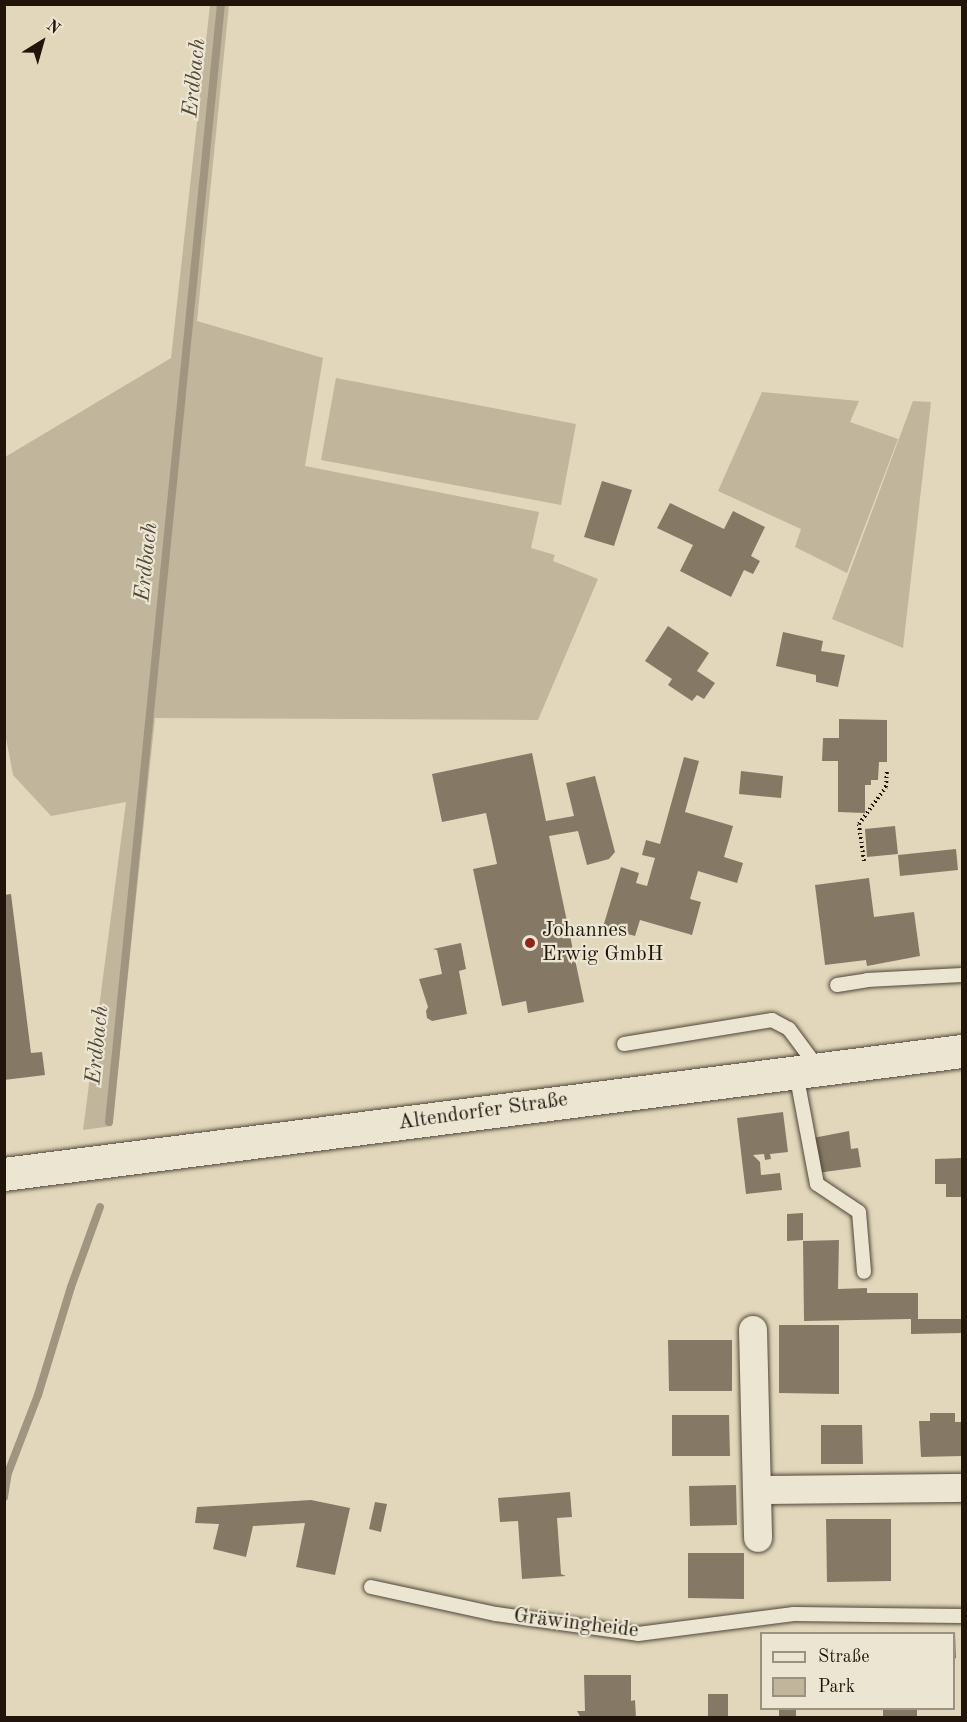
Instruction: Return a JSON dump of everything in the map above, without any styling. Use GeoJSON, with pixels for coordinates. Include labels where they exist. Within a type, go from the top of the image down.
{"type":"FeatureCollection","features":[{"type":"Feature","properties":{"kind":"street","name":"Altendorfer Straße"},"geometry":{"type":"LineString","coordinates":[[4,1174],[963,1052]]}},
{"type":"Feature","properties":{"kind":"street"},"geometry":{"type":"LineString","coordinates":[[753,1330],[758,1538]]}},
{"type":"Feature","properties":{"kind":"street"},"geometry":{"type":"LineString","coordinates":[[757,1491],[963,1488]]}},
{"type":"Feature","properties":{"kind":"lane"},"geometry":{"type":"LineString","coordinates":[[837,985],[867,980],[963,975]]}},
{"type":"Feature","properties":{"kind":"lane"},"geometry":{"type":"LineString","coordinates":[[624,1044],[772,1020],[789,1029],[808,1072],[817,1184],[859,1212],[864,1272]]}},
{"type":"Feature","properties":{"kind":"lane","name":"Gräwingheide"},"geometry":{"type":"LineString","coordinates":[[371,1587],[496,1614],[638,1634],[794,1614],[963,1616]]}},
{"type":"Feature","properties":{"kind":"path"},"geometry":{"type":"LineString","coordinates":[[864,861],[859,824],[886,787],[887,770]]}},
{"type":"Feature","properties":{"kind":"green space"},"geometry":{"type":"Polygon","coordinates":[[[210,5],[229,5],[197,321],[323,358],[305,466],[539,512],[531,548],[555,555],[553,561],[598,579],[538,720],[155,718],[112,1126],[83,1130],[126,802],[51,816],[13,775],[4,728],[5,457],[171,358],[210,5]]]}},
{"type":"Feature","properties":{"kind":"green space"},"geometry":{"type":"Polygon","coordinates":[[[336,378],[576,424],[561,505],[321,460],[336,378]]]}},
{"type":"Feature","properties":{"kind":"green space"},"geometry":{"type":"Polygon","coordinates":[[[762,392],[859,401],[850,422],[898,439],[847,573],[795,547],[801,529],[718,491],[762,392]]]}},
{"type":"Feature","properties":{"kind":"green space"},"geometry":{"type":"Polygon","coordinates":[[[913,401],[931,402],[903,648],[832,619],[913,401]]]}},
{"type":"Feature","properties":{"kind":"building"},"geometry":{"type":"Polygon","coordinates":[[[602,481],[632,490],[614,546],[584,537],[602,481]]]}},
{"type":"Feature","properties":{"kind":"building"},"geometry":{"type":"Polygon","coordinates":[[[670,503],[724,529],[733,511],[765,527],[751,556],[760,561],[753,574],[744,570],[731,597],[680,571],[693,545],[657,528],[670,503]]]}},
{"type":"Feature","properties":{"kind":"building"},"geometry":{"type":"Polygon","coordinates":[[[668,626],[709,653],[697,671],[715,683],[704,699],[697,695],[692,701],[668,685],[672,679],[645,661],[668,626]]]}},
{"type":"Feature","properties":{"kind":"building"},"geometry":{"type":"Polygon","coordinates":[[[783,632],[823,641],[821,651],[845,655],[838,687],[816,682],[816,675],[776,666],[783,632]]]}},
{"type":"Feature","properties":{"kind":"building"},"geometry":{"type":"Polygon","coordinates":[[[839,719],[887,720],[887,762],[879,762],[878,780],[871,780],[871,785],[865,785],[865,813],[838,812],[838,761],[822,761],[823,738],[839,738],[839,719]]]}},
{"type":"Feature","properties":{"kind":"building"},"geometry":{"type":"Polygon","coordinates":[[[532,753],[546,821],[574,816],[566,783],[595,776],[615,852],[609,859],[587,865],[578,831],[549,836],[584,1002],[528,1013],[526,1001],[502,1006],[473,869],[497,864],[486,813],[442,822],[432,774],[532,753]]]}},
{"type":"Feature","properties":{"kind":"building"},"geometry":{"type":"Polygon","coordinates":[[[684,757],[699,761],[685,812],[733,826],[724,857],[743,863],[737,883],[698,871],[690,899],[701,902],[692,935],[640,920],[635,936],[603,927],[621,867],[639,873],[636,883],[647,886],[655,858],[642,855],[646,840],[660,844],[684,757]]]}},
{"type":"Feature","properties":{"kind":"building"},"geometry":{"type":"Polygon","coordinates":[[[741,771],[783,776],[781,798],[739,794],[741,771]]]}},
{"type":"Feature","properties":{"kind":"building"},"geometry":{"type":"Polygon","coordinates":[[[895,826],[898,854],[867,857],[865,829],[895,826]]]}},
{"type":"Feature","properties":{"kind":"building"},"geometry":{"type":"Polygon","coordinates":[[[956,849],[958,870],[900,876],[898,855],[956,849]]]}},
{"type":"Feature","properties":{"kind":"building"},"geometry":{"type":"Polygon","coordinates":[[[869,878],[874,917],[914,912],[920,956],[867,966],[866,960],[825,965],[815,885],[869,878]]]}},
{"type":"Feature","properties":{"kind":"building"},"geometry":{"type":"Polygon","coordinates":[[[11,894],[31,1053],[42,1052],[45,1075],[4,1080],[4,895],[11,894]]]}},
{"type":"Feature","properties":{"kind":"building"},"geometry":{"type":"Polygon","coordinates":[[[461,943],[466,969],[459,971],[467,1014],[432,1021],[427,1018],[428,1007],[419,979],[442,974],[437,950],[433,949],[461,943]]]}},
{"type":"Feature","properties":{"kind":"building"},"geometry":{"type":"Polygon","coordinates":[[[783,1112],[788,1152],[770,1154],[771,1159],[765,1160],[764,1154],[753,1155],[760,1162],[761,1175],[780,1173],[782,1190],[746,1194],[737,1118],[783,1112]]]}},
{"type":"Feature","properties":{"kind":"building"},"geometry":{"type":"Polygon","coordinates":[[[849,1131],[851,1149],[858,1148],[861,1167],[817,1173],[813,1138],[849,1131]]]}},
{"type":"Feature","properties":{"kind":"building"},"geometry":{"type":"Polygon","coordinates":[[[962,1158],[962,1197],[946,1197],[946,1184],[935,1184],[935,1159],[962,1158]]]}},
{"type":"Feature","properties":{"kind":"building"},"geometry":{"type":"Polygon","coordinates":[[[803,1213],[803,1240],[787,1241],[787,1214],[803,1213]]]}},
{"type":"Feature","properties":{"kind":"building"},"geometry":{"type":"Polygon","coordinates":[[[839,1240],[838,1289],[867,1288],[867,1293],[918,1293],[918,1319],[962,1319],[962,1333],[911,1334],[911,1319],[804,1321],[803,1241],[839,1240]]]}},
{"type":"Feature","properties":{"kind":"building"},"geometry":{"type":"Polygon","coordinates":[[[779,1325],[839,1325],[839,1394],[779,1393],[779,1325]]]}},
{"type":"Feature","properties":{"kind":"building"},"geometry":{"type":"Polygon","coordinates":[[[668,1340],[732,1340],[732,1391],[669,1391],[668,1340]]]}},
{"type":"Feature","properties":{"kind":"building"},"geometry":{"type":"Polygon","coordinates":[[[930,1413],[955,1413],[955,1422],[962,1422],[962,1456],[921,1457],[919,1421],[930,1421],[930,1413]]]}},
{"type":"Feature","properties":{"kind":"building"},"geometry":{"type":"Polygon","coordinates":[[[672,1415],[729,1415],[730,1456],[672,1456],[672,1415]]]}},
{"type":"Feature","properties":{"kind":"building"},"geometry":{"type":"Polygon","coordinates":[[[821,1425],[862,1425],[863,1464],[821,1464],[821,1425]]]}},
{"type":"Feature","properties":{"kind":"building"},"geometry":{"type":"Polygon","coordinates":[[[736,1485],[737,1525],[690,1526],[689,1486],[736,1485]]]}},
{"type":"Feature","properties":{"kind":"building"},"geometry":{"type":"Polygon","coordinates":[[[570,1492],[572,1517],[557,1518],[561,1574],[566,1576],[522,1579],[518,1521],[500,1522],[498,1498],[570,1492]]]}},
{"type":"Feature","properties":{"kind":"building"},"geometry":{"type":"Polygon","coordinates":[[[311,1500],[350,1508],[335,1575],[296,1567],[305,1523],[253,1526],[246,1557],[213,1549],[219,1524],[195,1523],[197,1507],[311,1500]]]}},
{"type":"Feature","properties":{"kind":"building"},"geometry":{"type":"Polygon","coordinates":[[[375,1502],[387,1504],[381,1532],[369,1529],[375,1502]]]}},
{"type":"Feature","properties":{"kind":"building"},"geometry":{"type":"Polygon","coordinates":[[[826,1519],[891,1519],[891,1581],[827,1582],[826,1519]]]}},
{"type":"Feature","properties":{"kind":"building"},"geometry":{"type":"Polygon","coordinates":[[[688,1553],[744,1553],[744,1599],[688,1598],[688,1553]]]}},
{"type":"Feature","properties":{"kind":"building"},"geometry":{"type":"Polygon","coordinates":[[[584,1675],[631,1675],[631,1701],[635,1700],[636,1718],[581,1718],[577,1711],[585,1711],[584,1675]]]}},
{"type":"Feature","properties":{"kind":"building"},"geometry":{"type":"Polygon","coordinates":[[[708,1694],[728,1694],[728,1718],[708,1718],[708,1694]]]}},
{"type":"Feature","properties":{"kind":"building"},"geometry":{"type":"Polygon","coordinates":[[[779,1710],[796,1710],[796,1718],[779,1718],[779,1710]]]}},
{"type":"Feature","properties":{"kind":"building"},"geometry":{"type":"Polygon","coordinates":[[[883,1710],[917,1710],[917,1718],[883,1718],[883,1710]]]}},
{"type":"Feature","properties":{"kind":"waterway","name":"Erdbach"},"geometry":{"type":"LineString","coordinates":[[109,1122],[221,4]]}},
{"type":"Feature","properties":{"kind":"waterway","name":"Erdbach"},"geometry":{"type":"LineString","coordinates":[[4,1497],[8,1473],[38,1395],[71,1287],[100,1207]]}},
{"type":"Feature","properties":{"kind":"place","name":"Johannes Erwig GmbH"},"geometry":{"type":"Point","coordinates":[530,943]}}]}
